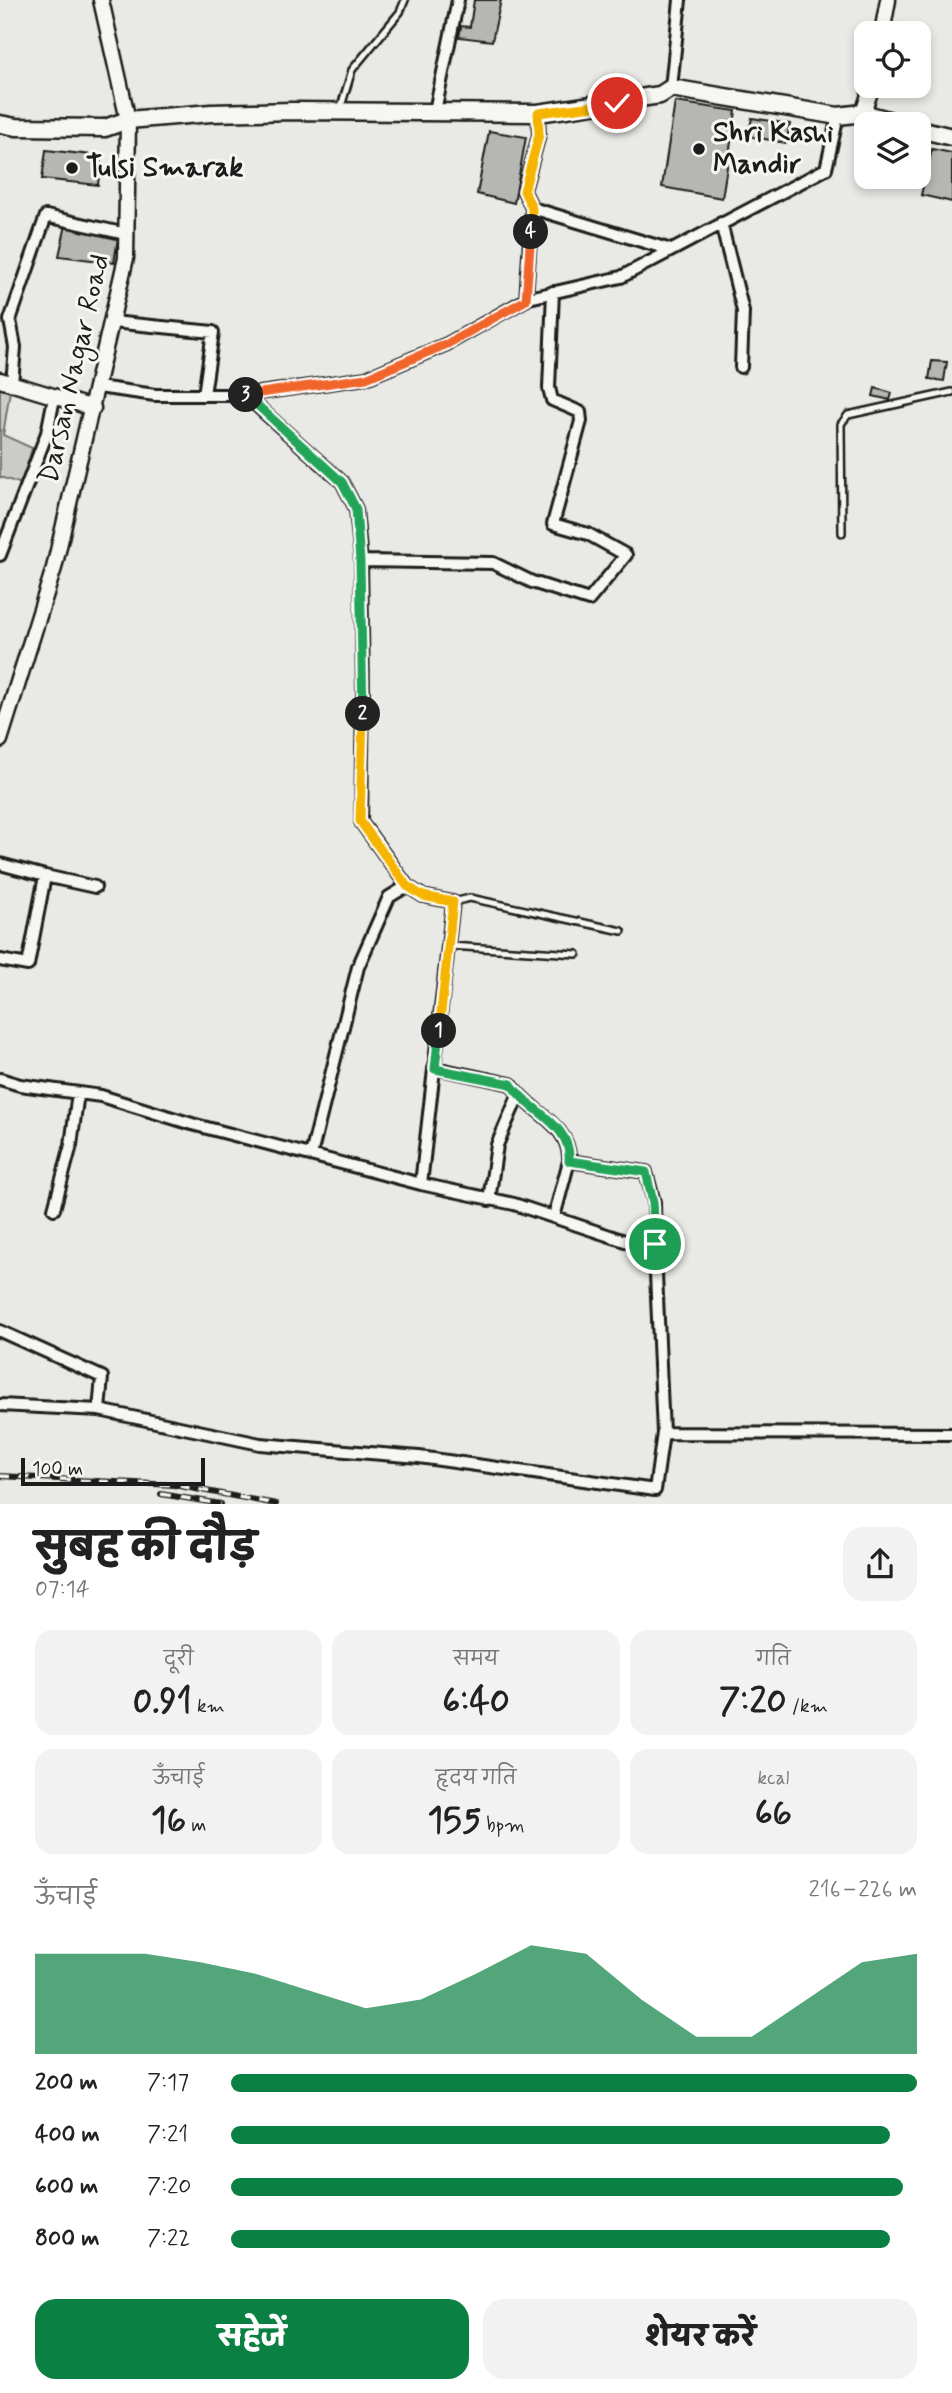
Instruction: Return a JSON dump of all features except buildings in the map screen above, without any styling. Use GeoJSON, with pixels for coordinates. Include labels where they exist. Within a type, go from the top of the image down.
{"type":"FeatureCollection","features":[{"type":"Feature","properties":{"kind":"main road"},"geometry":{"type":"LineString","coordinates":[[0,124],[16,127],[106,128],[128,120],[211,113],[538,113],[649,97],[671,88],[838,117],[854,114]]}},
{"type":"Feature","properties":{"kind":"main road"},"geometry":{"type":"LineString","coordinates":[[931,131],[952,137]]}},
{"type":"Feature","properties":{"kind":"street","name":"Darsan Nagar Road"},"geometry":{"type":"LineString","coordinates":[[0,740],[54,568],[126,258],[128,120],[101,0]]}},
{"type":"Feature","properties":{"kind":"street"},"geometry":{"type":"LineString","coordinates":[[435,111],[458,0]]}},
{"type":"Feature","properties":{"kind":"street"},"geometry":{"type":"LineString","coordinates":[[671,88],[680,0]]}},
{"type":"Feature","properties":{"kind":"street"},"geometry":{"type":"LineString","coordinates":[[884,21],[888,0]]}},
{"type":"Feature","properties":{"kind":"street"},"geometry":{"type":"LineString","coordinates":[[526,300],[532,208],[524,191],[539,135],[538,113]]}},
{"type":"Feature","properties":{"kind":"street"},"geometry":{"type":"LineString","coordinates":[[98,387],[155,395],[245,395],[366,378],[447,344],[526,300],[621,277],[826,169],[838,117]]}},
{"type":"Feature","properties":{"kind":"street"},"geometry":{"type":"LineString","coordinates":[[532,208],[671,250]]}},
{"type":"Feature","properties":{"kind":"street"},"geometry":{"type":"LineString","coordinates":[[93,408],[6,382],[15,347],[10,320],[46,216],[126,234]]}},
{"type":"Feature","properties":{"kind":"street"},"geometry":{"type":"LineString","coordinates":[[721,223],[743,311],[741,367]]}},
{"type":"Feature","properties":{"kind":"street"},"geometry":{"type":"LineString","coordinates":[[360,561],[493,563],[532,582],[589,600],[626,555],[588,534],[553,524],[570,470],[581,421],[580,412],[552,400],[549,388],[553,292]]}},
{"type":"Feature","properties":{"kind":"street"},"geometry":{"type":"LineString","coordinates":[[112,322],[213,331],[204,395]]}},
{"type":"Feature","properties":{"kind":"street"},"geometry":{"type":"LineString","coordinates":[[245,395],[342,482],[356,509],[363,691],[360,821],[407,886],[423,896],[453,902],[421,1184]]}},
{"type":"Feature","properties":{"kind":"street"},"geometry":{"type":"LineString","coordinates":[[0,555],[47,433],[54,398]]}},
{"type":"Feature","properties":{"kind":"street"},"geometry":{"type":"LineString","coordinates":[[0,864],[94,887]]}},
{"type":"Feature","properties":{"kind":"street"},"geometry":{"type":"LineString","coordinates":[[0,960],[28,965],[45,876]]}},
{"type":"Feature","properties":{"kind":"street"},"geometry":{"type":"LineString","coordinates":[[311,1155],[358,967],[389,897],[407,886]]}},
{"type":"Feature","properties":{"kind":"street"},"geometry":{"type":"LineString","coordinates":[[435,1069],[511,1084],[518,1096],[551,1121],[561,1133],[570,1146],[569,1161],[554,1217]]}},
{"type":"Feature","properties":{"kind":"street"},"geometry":{"type":"LineString","coordinates":[[0,1079],[20,1085],[101,1096],[192,1124],[554,1217],[655,1251]]}},
{"type":"Feature","properties":{"kind":"street"},"geometry":{"type":"LineString","coordinates":[[54,1209],[71,1145],[78,1093]]}},
{"type":"Feature","properties":{"kind":"street"},"geometry":{"type":"LineString","coordinates":[[489,1200],[496,1145],[518,1096]]}},
{"type":"Feature","properties":{"kind":"street"},"geometry":{"type":"LineString","coordinates":[[0,1405],[99,1410],[260,1444],[419,1457],[655,1490],[663,1433],[653,1202],[646,1172],[569,1161]]}},
{"type":"Feature","properties":{"kind":"street"},"geometry":{"type":"LineString","coordinates":[[0,1331],[102,1377],[99,1410]]}},
{"type":"Feature","properties":{"kind":"street"},"geometry":{"type":"LineString","coordinates":[[663,1433],[952,1434]]}},
{"type":"Feature","properties":{"kind":"lane"},"geometry":{"type":"LineString","coordinates":[[340,111],[352,70],[400,12],[405,0]]}},
{"type":"Feature","properties":{"kind":"lane"},"geometry":{"type":"LineString","coordinates":[[842,533],[841,424],[844,419],[862,411],[952,392]]}},
{"type":"Feature","properties":{"kind":"lane"},"geometry":{"type":"LineString","coordinates":[[453,902],[470,898],[622,931]]}},
{"type":"Feature","properties":{"kind":"lane"},"geometry":{"type":"LineString","coordinates":[[449,946],[577,954]]}},
{"type":"Feature","properties":{"kind":"shaded area"},"geometry":{"type":"Polygon","coordinates":[[[0,388],[10,391],[3,435],[32,448],[22,484],[0,477],[0,388]]]}},
{"type":"Feature","properties":{"kind":"railway"},"geometry":{"type":"LineString","coordinates":[[0,1476],[174,1485],[276,1504]]}},
{"type":"Feature","properties":{"kind":"railway"},"geometry":{"type":"LineString","coordinates":[[161,1494],[221,1504]]}},
{"type":"Feature","properties":{"kind":"place","name":"Shri Kashi Mandir"},"geometry":{"type":"Point","coordinates":[699,149]}},
{"type":"Feature","properties":{"kind":"place","name":"Tulsi Smarak"},"geometry":{"type":"Point","coordinates":[72,168]}},
{"type":"Feature","properties":{"kind":"route"},"geometry":{"type":"LineString","coordinates":[[617,103],[538,113],[539,135],[524,191],[532,208],[526,300],[447,344],[366,378],[245,395],[342,482],[356,509],[363,691],[360,821],[407,886],[423,896],[453,902],[435,1069],[511,1084],[518,1096],[551,1121],[561,1133],[570,1146],[569,1161],[646,1172],[653,1202],[655,1244]]}}]}
